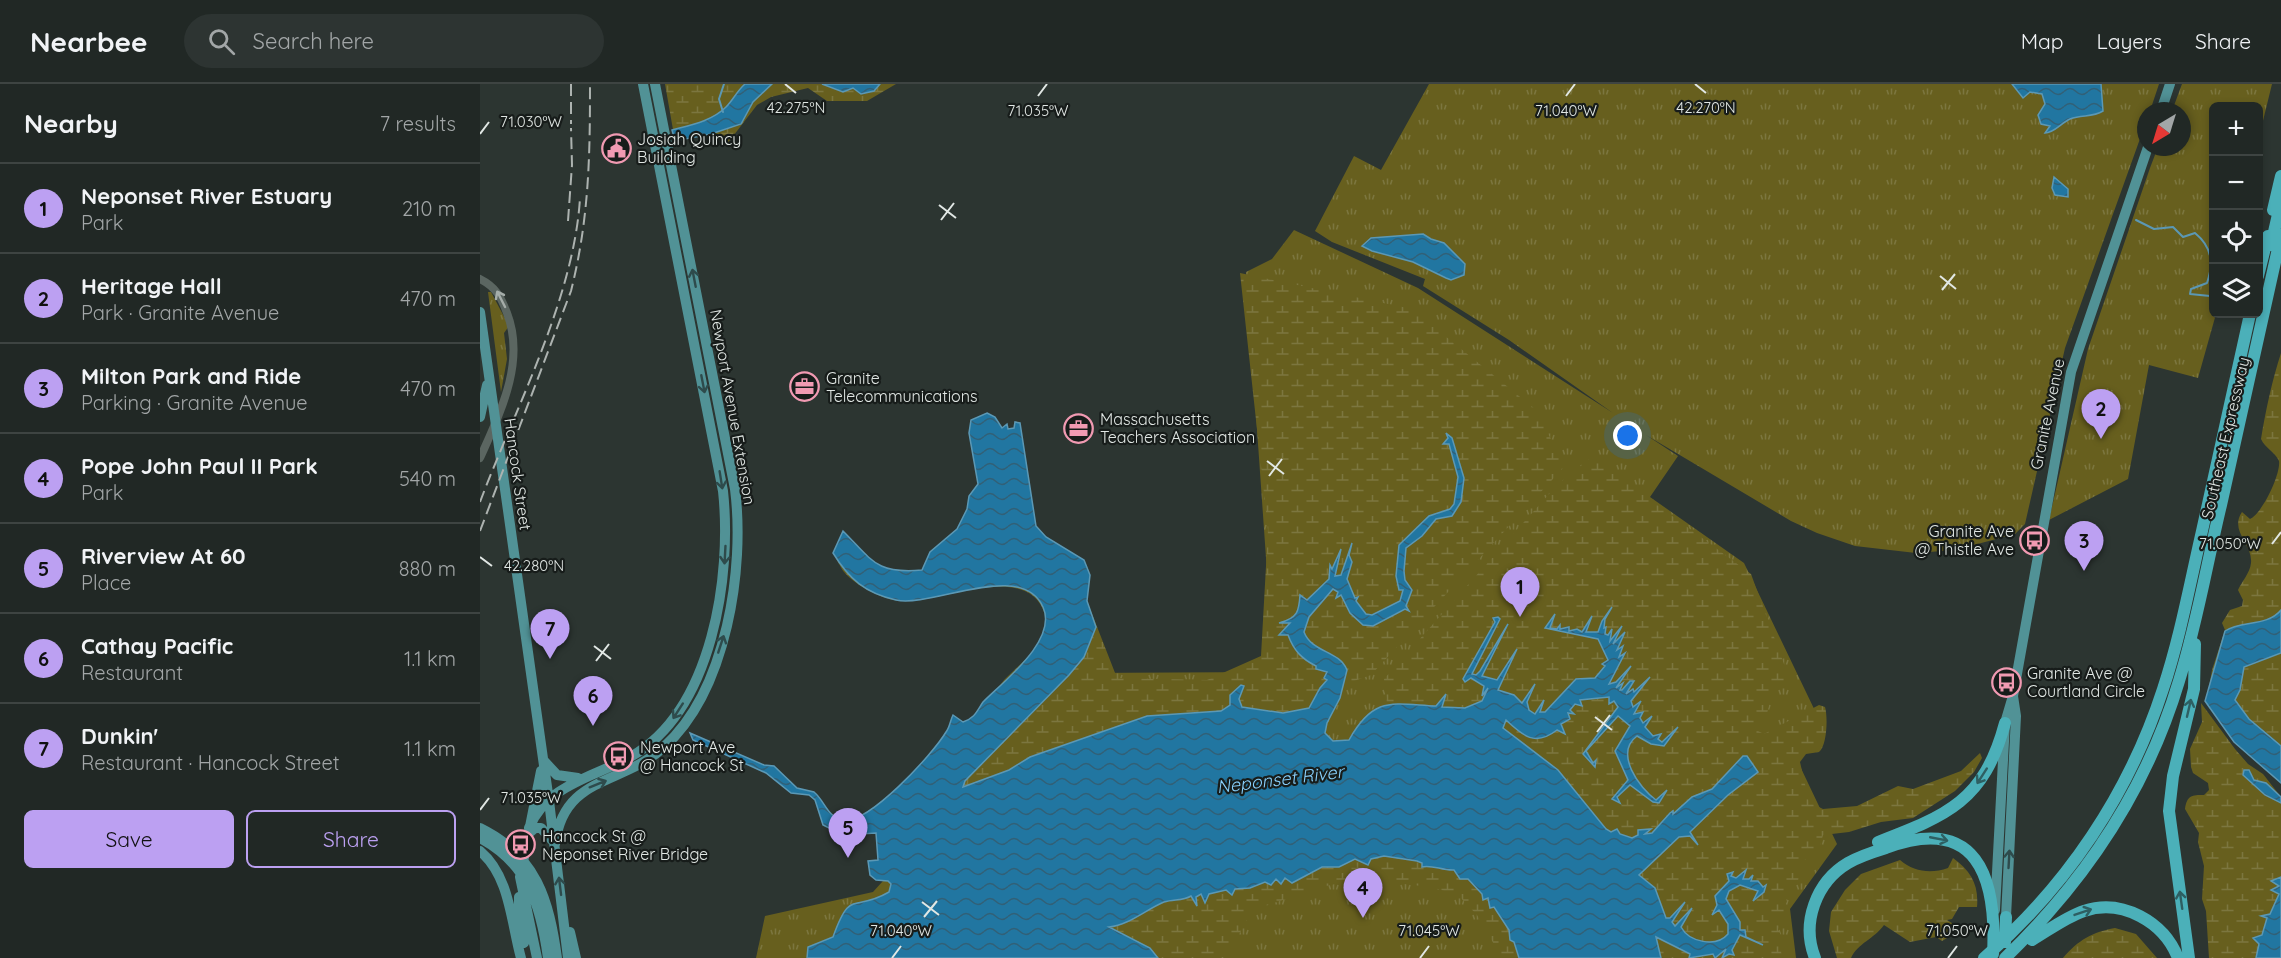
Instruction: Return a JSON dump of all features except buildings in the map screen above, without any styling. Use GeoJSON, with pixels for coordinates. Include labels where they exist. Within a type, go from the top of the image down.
{"type":"FeatureCollection","features":[{"type":"Feature","properties":{"kind":"highway"},"geometry":{"type":"LineString","coordinates":[[2262,264],[2281,176]]}},
{"type":"Feature","properties":{"kind":"highway"},"geometry":{"type":"LineString","coordinates":[[2263,283],[2281,201]]}},
{"type":"Feature","properties":{"kind":"highway"},"geometry":{"type":"LineString","coordinates":[[2005,958],[2018,951],[2100,848],[2136,786],[2164,726],[2192,634],[2281,235]]}},
{"type":"Feature","properties":{"kind":"highway","name":"Southeast Expressway"},"geometry":{"type":"LineString","coordinates":[[2018,951],[2032,940],[2086,878],[2138,796],[2169,728],[2195,644],[2281,265]]}},
{"type":"Feature","properties":{"kind":"highway","name":"Southeast Expressway"},"geometry":{"type":"LineString","coordinates":[[1984,958],[2024,925],[2066,871],[2103,819],[2137,756],[2155,712],[2176,644],[2249,318]]}},
{"type":"Feature","properties":{"kind":"highway"},"geometry":{"type":"LineString","coordinates":[[1993,958],[2066,881],[2103,829],[2138,766],[2160,714],[2182,645],[2255,318]]}},
{"type":"Feature","properties":{"kind":"highway"},"geometry":{"type":"LineString","coordinates":[[2189,958],[2169,811],[2173,776],[2194,689],[2195,644]]}},
{"type":"Feature","properties":{"kind":"highway"},"geometry":{"type":"LineString","coordinates":[[1806,958],[1802,942],[1803,913],[1809,895],[1824,872],[1847,854],[1935,820],[1960,803],[1986,771],[2006,723]]}},
{"type":"Feature","properties":{"kind":"highway"},"geometry":{"type":"LineString","coordinates":[[1815,958],[1810,936],[1810,918],[1818,896],[1828,880],[1842,867],[1857,858],[1907,840],[1940,838],[1970,854],[1981,866],[2001,918]]}},
{"type":"Feature","properties":{"kind":"highway"},"geometry":{"type":"LineString","coordinates":[[2032,940],[2083,911],[2101,908],[2120,909],[2144,917],[2160,930],[2178,958]]}},
{"type":"Feature","properties":{"kind":"highway","name":"Granite Avenue"},"geometry":{"type":"LineString","coordinates":[[1993,958],[2001,918]]}},
{"type":"Feature","properties":{"kind":"highway","name":"Granite Avenue"},"geometry":{"type":"LineString","coordinates":[[2001,918],[2005,958]]}},
{"type":"Feature","properties":{"kind":"main road","name":"Newport Avenue Extension"},"geometry":{"type":"LineString","coordinates":[[528,831],[535,816],[549,801],[587,776],[639,751],[657,736],[676,714],[696,677],[720,599],[725,561],[725,509],[715,441],[643,84]]}},
{"type":"Feature","properties":{"kind":"main road","name":"Newport Avenue Extension"},"geometry":{"type":"LineString","coordinates":[[555,844],[560,818],[574,798],[590,788],[637,768],[666,746],[684,724],[703,690],[717,657],[727,623],[735,577],[738,527],[733,477],[656,84]]}},
{"type":"Feature","properties":{"kind":"main road"},"geometry":{"type":"LineString","coordinates":[[2164,102],[2170,84]]}},
{"type":"Feature","properties":{"kind":"main road","name":"Granite Avenue"},"geometry":{"type":"LineString","coordinates":[[2001,918],[2006,723],[2013,696],[2071,372],[2145,156]]}},
{"type":"Feature","properties":{"kind":"main road","name":"Hancock Street"},"geometry":{"type":"LineString","coordinates":[[480,312],[544,760],[567,958]]}},
{"type":"Feature","properties":{"kind":"main road"},"geometry":{"type":"LineString","coordinates":[[480,417],[489,376]]}},
{"type":"Feature","properties":{"kind":"main road","name":"Granite Avenue"},"geometry":{"type":"LineString","coordinates":[[2001,918],[2016,716],[2013,696]]}},
{"type":"Feature","properties":{"kind":"main road","name":"Hancock Street"},"geometry":{"type":"LineString","coordinates":[[537,958],[520,881],[528,831],[541,778],[542,747]]}},
{"type":"Feature","properties":{"kind":"main road"},"geometry":{"type":"LineString","coordinates":[[544,760],[552,771],[563,778],[587,776]]}},
{"type":"Feature","properties":{"kind":"main road"},"geometry":{"type":"LineString","coordinates":[[480,828],[516,852],[539,883],[551,918],[557,958]]}},
{"type":"Feature","properties":{"kind":"main road"},"geometry":{"type":"LineString","coordinates":[[528,831],[541,828],[551,836],[555,844]]}},
{"type":"Feature","properties":{"kind":"main road"},"geometry":{"type":"LineString","coordinates":[[480,838],[510,859],[531,887],[541,914],[548,958]]}},
{"type":"Feature","properties":{"kind":"main road"},"geometry":{"type":"LineString","coordinates":[[480,851],[498,872],[521,958]]}},
{"type":"Feature","properties":{"kind":"main road"},"geometry":{"type":"LineString","coordinates":[[520,881],[519,915],[528,958]]}},
{"type":"Feature","properties":{"kind":"main road"},"geometry":{"type":"LineString","coordinates":[[563,913],[576,958]]}},
{"type":"Feature","properties":{"kind":"street"},"geometry":{"type":"LineString","coordinates":[[480,279],[498,291],[513,327],[515,349],[513,368],[480,458]]}},
{"type":"Feature","properties":{"kind":"green space"},"geometry":{"type":"Polygon","coordinates":[[[665,84],[896,84],[867,101],[827,101],[808,88],[771,97],[757,105],[727,144],[711,134],[675,141],[665,84]]]}},
{"type":"Feature","properties":{"kind":"green space"},"geometry":{"type":"Polygon","coordinates":[[[1429,84],[2159,84],[2153,102],[2137,102],[2137,147],[2065,348],[2025,524],[2015,534],[1955,550],[1916,553],[1855,546],[1791,521],[1646,435],[1678,456],[1650,497],[1744,563],[1817,715],[1798,762],[1837,844],[1790,909],[1796,958],[756,958],[765,916],[873,892],[967,788],[1079,673],[1274,672],[1246,272],[1272,259],[1294,230],[1418,288],[1613,413],[1509,340],[1423,286],[1425,279],[1332,242],[1315,231],[1354,156],[1381,170],[1429,84]]]}},
{"type":"Feature","properties":{"kind":"green space"},"geometry":{"type":"Polygon","coordinates":[[[2182,84],[2272,84],[2263,121],[2263,102],[2209,102],[2209,318],[2215,318],[2198,378],[2149,365],[2128,479],[2049,520],[2088,349],[2155,156],[2191,156],[2191,102],[2175,102],[2182,84]]]}},
{"type":"Feature","properties":{"kind":"green space"},"geometry":{"type":"Polygon","coordinates":[[[1240,273],[1412,309],[1535,409],[1565,466],[1371,675],[1343,685],[1325,732],[1333,741],[1349,740],[1359,722],[1387,703],[1384,679],[1558,484],[1592,457],[1751,574],[1788,675],[1770,701],[1766,718],[1758,731],[1764,734],[1819,705],[1825,707],[1826,731],[1822,749],[1819,752],[1806,754],[1800,762],[1809,802],[1823,809],[1857,806],[1898,786],[1913,789],[1961,771],[1980,753],[1982,758],[1974,772],[1955,791],[1913,818],[1881,822],[1849,832],[1823,835],[1819,849],[1802,862],[1798,882],[1789,893],[1785,907],[1785,922],[1778,929],[1784,942],[1781,952],[1783,958],[1649,958],[1370,735],[876,880],[870,875],[868,861],[878,860],[876,832],[843,835],[823,825],[815,800],[809,795],[791,793],[766,773],[693,740],[690,733],[764,765],[774,766],[797,788],[814,792],[833,816],[843,820],[854,819],[883,800],[914,771],[939,742],[953,715],[963,722],[971,720],[1005,679],[1033,652],[1047,626],[1040,604],[1027,592],[1009,587],[987,588],[919,600],[894,600],[878,595],[855,582],[844,572],[833,553],[843,531],[876,564],[894,570],[922,570],[930,552],[957,529],[967,509],[969,496],[978,484],[969,433],[971,420],[987,413],[995,417],[1002,428],[1007,424],[1008,429],[1014,428],[1015,422],[1020,423],[1036,526],[1046,537],[1084,560],[1090,575],[1087,601],[1117,678],[1207,680],[1261,656],[1268,530],[1240,273]]]}},
{"type":"Feature","properties":{"kind":"green space"},"geometry":{"type":"Polygon","coordinates":[[[488,292],[491,292],[509,326],[504,333],[507,359],[501,392],[488,292]]]}},
{"type":"Feature","properties":{"kind":"green space"},"geometry":{"type":"Polygon","coordinates":[[[2281,353],[2281,616],[2206,704],[2212,670],[2225,630],[2222,623],[2230,610],[2242,606],[2243,600],[2238,590],[2248,574],[2251,563],[2249,550],[2238,525],[2239,519],[2242,512],[2250,519],[2260,510],[2274,484],[2279,467],[2279,461],[2261,439],[2269,395],[2281,353]]]}},
{"type":"Feature","properties":{"kind":"green space"},"geometry":{"type":"Polygon","coordinates":[[[2281,631],[2281,764],[2246,734],[2227,680],[2281,631]]]}},
{"type":"Feature","properties":{"kind":"green space"},"geometry":{"type":"Polygon","coordinates":[[[2201,703],[2235,749],[2248,764],[2263,774],[2281,797],[2281,958],[2209,958],[2206,911],[2202,899],[2204,866],[2198,842],[2199,833],[2185,809],[2191,797],[2204,795],[2209,790],[2208,783],[2193,773],[2191,767],[2190,749],[2202,722],[2201,703]]]}},
{"type":"Feature","properties":{"kind":"green space"},"geometry":{"type":"Polygon","coordinates":[[[1340,850],[1473,866],[1526,958],[1502,958],[1477,915],[1458,895],[1431,887],[1359,879],[1326,886],[1265,906],[1249,916],[1226,958],[1044,958],[1085,924],[1340,850]]]}},
{"type":"Feature","properties":{"kind":"green space"},"geometry":{"type":"Polygon","coordinates":[[[1953,858],[1965,868],[1975,885],[1977,907],[1959,907],[1952,919],[1947,920],[1955,925],[1951,936],[1942,941],[1936,937],[1910,942],[1884,925],[1858,948],[1851,958],[1837,958],[1829,931],[1831,912],[1845,890],[1861,874],[1900,860],[1917,869],[1942,870],[1948,868],[1953,858]]]}},
{"type":"Feature","properties":{"kind":"green space"},"geometry":{"type":"Polygon","coordinates":[[[2115,928],[2136,934],[2157,958],[2063,958],[2074,946],[2086,938],[2115,928]]]}},
{"type":"Feature","properties":{"kind":"water"},"geometry":{"type":"Polygon","coordinates":[[[745,84],[772,84],[753,102],[741,124],[711,134],[675,141],[672,130],[714,116],[726,107],[745,84]]]}},
{"type":"Feature","properties":{"kind":"water"},"geometry":{"type":"Polygon","coordinates":[[[822,84],[880,84],[874,91],[861,94],[853,88],[843,92],[822,84]]]}},
{"type":"Feature","properties":{"kind":"water"},"geometry":{"type":"Polygon","coordinates":[[[2012,84],[2101,84],[2103,111],[2070,119],[2045,133],[2050,126],[2041,124],[2038,115],[2045,104],[2042,94],[2030,92],[2023,98],[2012,84]]]}},
{"type":"Feature","properties":{"kind":"water"},"geometry":{"type":"Polygon","coordinates":[[[2054,177],[2068,189],[2068,197],[2055,195],[2052,188],[2054,177]]]}},
{"type":"Feature","properties":{"kind":"water"},"geometry":{"type":"Polygon","coordinates":[[[1423,234],[1444,243],[1465,264],[1464,275],[1451,280],[1413,262],[1362,246],[1371,238],[1423,234]]]}},
{"type":"Feature","properties":{"kind":"water","name":"Neponset River"},"geometry":{"type":"Polygon","coordinates":[[[987,413],[995,417],[1002,428],[1007,424],[1008,429],[1014,428],[1015,422],[1020,423],[1036,526],[1046,537],[1084,560],[1090,575],[1087,601],[1096,627],[1084,657],[965,781],[963,787],[1009,770],[1030,757],[1147,716],[1221,711],[1230,705],[1230,695],[1241,685],[1244,686],[1239,699],[1242,707],[1283,713],[1309,708],[1327,680],[1324,678],[1327,672],[1316,669],[1316,666],[1303,657],[1293,646],[1288,635],[1279,635],[1290,623],[1279,623],[1294,616],[1300,595],[1307,600],[1329,579],[1330,565],[1332,569],[1341,549],[1335,576],[1341,575],[1352,543],[1349,555],[1352,562],[1347,579],[1355,598],[1358,597],[1356,601],[1366,614],[1372,615],[1400,601],[1403,590],[1399,590],[1396,576],[1399,545],[1429,516],[1450,509],[1454,504],[1458,477],[1449,444],[1443,444],[1448,438],[1446,433],[1452,438],[1464,478],[1461,502],[1452,516],[1436,519],[1422,536],[1406,548],[1405,580],[1412,590],[1406,606],[1409,611],[1405,609],[1373,626],[1363,625],[1350,613],[1341,595],[1336,598],[1338,592],[1333,589],[1309,617],[1304,632],[1308,639],[1338,659],[1347,670],[1340,698],[1327,723],[1325,733],[1333,741],[1349,740],[1367,715],[1386,705],[1436,706],[1446,694],[1442,707],[1465,708],[1482,701],[1488,688],[1482,696],[1484,686],[1471,678],[1465,682],[1463,679],[1495,622],[1493,618],[1498,617],[1500,619],[1472,674],[1476,675],[1480,671],[1508,624],[1482,676],[1497,680],[1517,649],[1498,690],[1514,695],[1522,703],[1535,684],[1527,702],[1529,710],[1535,714],[1544,700],[1540,712],[1545,712],[1576,679],[1595,678],[1605,666],[1602,664],[1608,660],[1598,639],[1545,628],[1555,614],[1550,628],[1557,629],[1560,625],[1560,629],[1569,627],[1569,631],[1577,629],[1582,632],[1592,616],[1586,632],[1598,632],[1602,621],[1612,607],[1605,619],[1605,634],[1608,635],[1612,629],[1610,641],[1622,626],[1613,644],[1625,632],[1617,650],[1623,646],[1619,657],[1625,653],[1609,684],[1616,682],[1631,666],[1616,688],[1623,683],[1620,690],[1622,690],[1630,681],[1634,681],[1626,694],[1633,689],[1634,692],[1650,677],[1631,701],[1633,707],[1641,701],[1634,714],[1643,712],[1640,718],[1643,723],[1652,716],[1645,727],[1653,736],[1661,734],[1658,739],[1662,742],[1678,727],[1664,746],[1651,744],[1637,736],[1628,751],[1628,761],[1636,779],[1649,795],[1656,800],[1667,790],[1659,803],[1653,802],[1630,785],[1617,797],[1620,803],[1612,799],[1628,780],[1615,751],[1630,726],[1618,716],[1586,751],[1593,763],[1596,760],[1595,767],[1583,754],[1618,707],[1614,701],[1609,704],[1609,697],[1580,700],[1582,706],[1575,704],[1570,710],[1574,714],[1568,713],[1570,719],[1561,724],[1565,734],[1557,730],[1536,739],[1524,735],[1506,720],[1503,728],[1558,770],[1606,829],[1611,832],[1617,829],[1620,834],[1632,838],[1638,835],[1638,830],[1651,829],[1645,834],[1652,833],[1670,813],[1673,811],[1673,814],[1692,797],[1712,789],[1743,756],[1747,756],[1758,772],[1728,795],[1690,832],[1698,845],[1690,836],[1679,837],[1639,875],[1655,888],[1666,918],[1670,918],[1685,902],[1672,922],[1675,926],[1692,908],[1681,927],[1690,936],[1710,942],[1717,941],[1728,934],[1728,924],[1719,910],[1712,915],[1717,905],[1715,896],[1729,881],[1727,874],[1733,872],[1731,876],[1736,878],[1746,870],[1743,879],[1749,879],[1753,875],[1751,881],[1758,881],[1763,887],[1766,885],[1764,892],[1753,901],[1758,891],[1740,885],[1729,891],[1726,899],[1740,922],[1740,930],[1745,930],[1746,937],[1763,945],[1740,935],[1732,950],[1734,955],[1729,954],[1722,958],[1726,949],[1715,958],[1713,954],[1689,958],[1690,954],[1656,937],[1661,958],[1519,958],[1514,942],[1510,940],[1509,930],[1494,907],[1490,908],[1488,898],[1483,900],[1482,894],[1468,879],[1460,879],[1454,870],[1422,867],[1422,863],[1417,861],[1384,856],[1371,859],[1368,865],[1355,859],[1339,867],[1322,867],[1292,883],[1285,878],[1281,884],[1276,879],[1271,885],[1265,882],[1250,888],[1235,889],[1232,895],[1226,890],[1209,894],[1205,903],[1201,894],[1196,897],[1197,906],[1191,896],[1164,902],[1130,920],[1109,927],[1150,948],[1158,958],[807,958],[808,947],[833,937],[849,906],[889,892],[891,884],[888,881],[876,880],[870,875],[868,861],[878,860],[876,833],[843,835],[823,825],[815,800],[809,795],[791,793],[766,773],[693,740],[690,733],[764,765],[774,766],[797,788],[814,792],[833,816],[843,820],[854,819],[883,800],[914,771],[939,742],[953,715],[963,722],[970,718],[1015,671],[1036,646],[1043,633],[1046,620],[1043,607],[1032,593],[1016,587],[997,586],[912,601],[896,600],[875,593],[859,584],[833,553],[843,531],[876,563],[894,570],[922,570],[930,552],[957,529],[967,509],[969,496],[978,484],[969,433],[971,420],[987,413]]]}},
{"type":"Feature","properties":{"kind":"water"},"geometry":{"type":"Polygon","coordinates":[[[2281,610],[2281,653],[2244,667],[2240,690],[2235,700],[2249,719],[2281,746],[2281,783],[2234,742],[2205,701],[2225,631],[2239,625],[2269,619],[2281,610]]]}},
{"type":"Feature","properties":{"kind":"water"},"geometry":{"type":"Polygon","coordinates":[[[2244,770],[2249,770],[2254,780],[2266,783],[2281,797],[2281,803],[2265,795],[2243,775],[2244,770]]]}},
{"type":"Feature","properties":{"kind":"water"},"geometry":{"type":"Polygon","coordinates":[[[2281,877],[2281,958],[2256,958],[2259,944],[2253,938],[2262,935],[2267,918],[2261,916],[2270,914],[2279,894],[2271,890],[2279,886],[2271,881],[2281,877]]]}},
{"type":"Feature","properties":{"kind":"waterway"},"geometry":{"type":"LineString","coordinates":[[723,112],[719,99],[724,84]]}},
{"type":"Feature","properties":{"kind":"waterway"},"geometry":{"type":"LineString","coordinates":[[2136,220],[2154,229],[2173,227],[2183,237],[2195,233],[2205,244],[2211,264]]}},
{"type":"Feature","properties":{"kind":"waterway"},"geometry":{"type":"LineString","coordinates":[[2209,276],[2207,283],[2191,289],[2190,294],[2209,296]]}},
{"type":"Feature","properties":{"kind":"railway"},"geometry":{"type":"LineString","coordinates":[[571,84],[571,124]]}},
{"type":"Feature","properties":{"kind":"railway"},"geometry":{"type":"LineString","coordinates":[[480,531],[571,291],[585,213],[590,137],[590,84]]}},
{"type":"Feature","properties":{"kind":"railway"},"geometry":{"type":"LineString","coordinates":[[568,221],[572,165],[571,128]]}},
{"type":"Feature","properties":{"kind":"railway"},"geometry":{"type":"LineString","coordinates":[[480,502],[555,314],[567,275],[580,198]]}},
{"type":"Feature","properties":{"kind":"place","name":"Josiah Quincy Building"},"geometry":{"type":"Point","coordinates":[616,148]}},
{"type":"Feature","properties":{"kind":"place","name":"Granite Telecommunications"},"geometry":{"type":"Point","coordinates":[805,387]}},
{"type":"Feature","properties":{"kind":"place","name":"Massachusetts Teachers Association"},"geometry":{"type":"Point","coordinates":[1079,428]}},
{"type":"Feature","properties":{"kind":"place","name":"Heritage Hall"},"geometry":{"type":"Point","coordinates":[2101,439]}},
{"type":"Feature","properties":{"kind":"place","name":"Granite Ave @ Thistle Ave"},"geometry":{"type":"Point","coordinates":[2035,540]}},
{"type":"Feature","properties":{"kind":"place","name":"Milton Park and Ride"},"geometry":{"type":"Point","coordinates":[2084,571]}},
{"type":"Feature","properties":{"kind":"place","name":"Neponset River Estuary"},"geometry":{"type":"Point","coordinates":[1520,617]}},
{"type":"Feature","properties":{"kind":"place","name":"Dunkin'"},"geometry":{"type":"Point","coordinates":[550,659]}},
{"type":"Feature","properties":{"kind":"place","name":"Granite Ave @ Courtland Circle"},"geometry":{"type":"Point","coordinates":[2006,682]}},
{"type":"Feature","properties":{"kind":"place","name":"Cathay Pacific"},"geometry":{"type":"Point","coordinates":[593,726]}},
{"type":"Feature","properties":{"kind":"place","name":"Newport Ave @ Hancock St"},"geometry":{"type":"Point","coordinates":[619,756]}},
{"type":"Feature","properties":{"kind":"place","name":"Hancock St @ Neponset River Bridge"},"geometry":{"type":"Point","coordinates":[521,845]}},
{"type":"Feature","properties":{"kind":"place","name":"Riverview At 60"},"geometry":{"type":"Point","coordinates":[848,858]}},
{"type":"Feature","properties":{"kind":"place","name":"Pope John Paul II Park"},"geometry":{"type":"Point","coordinates":[1363,918]}}]}
